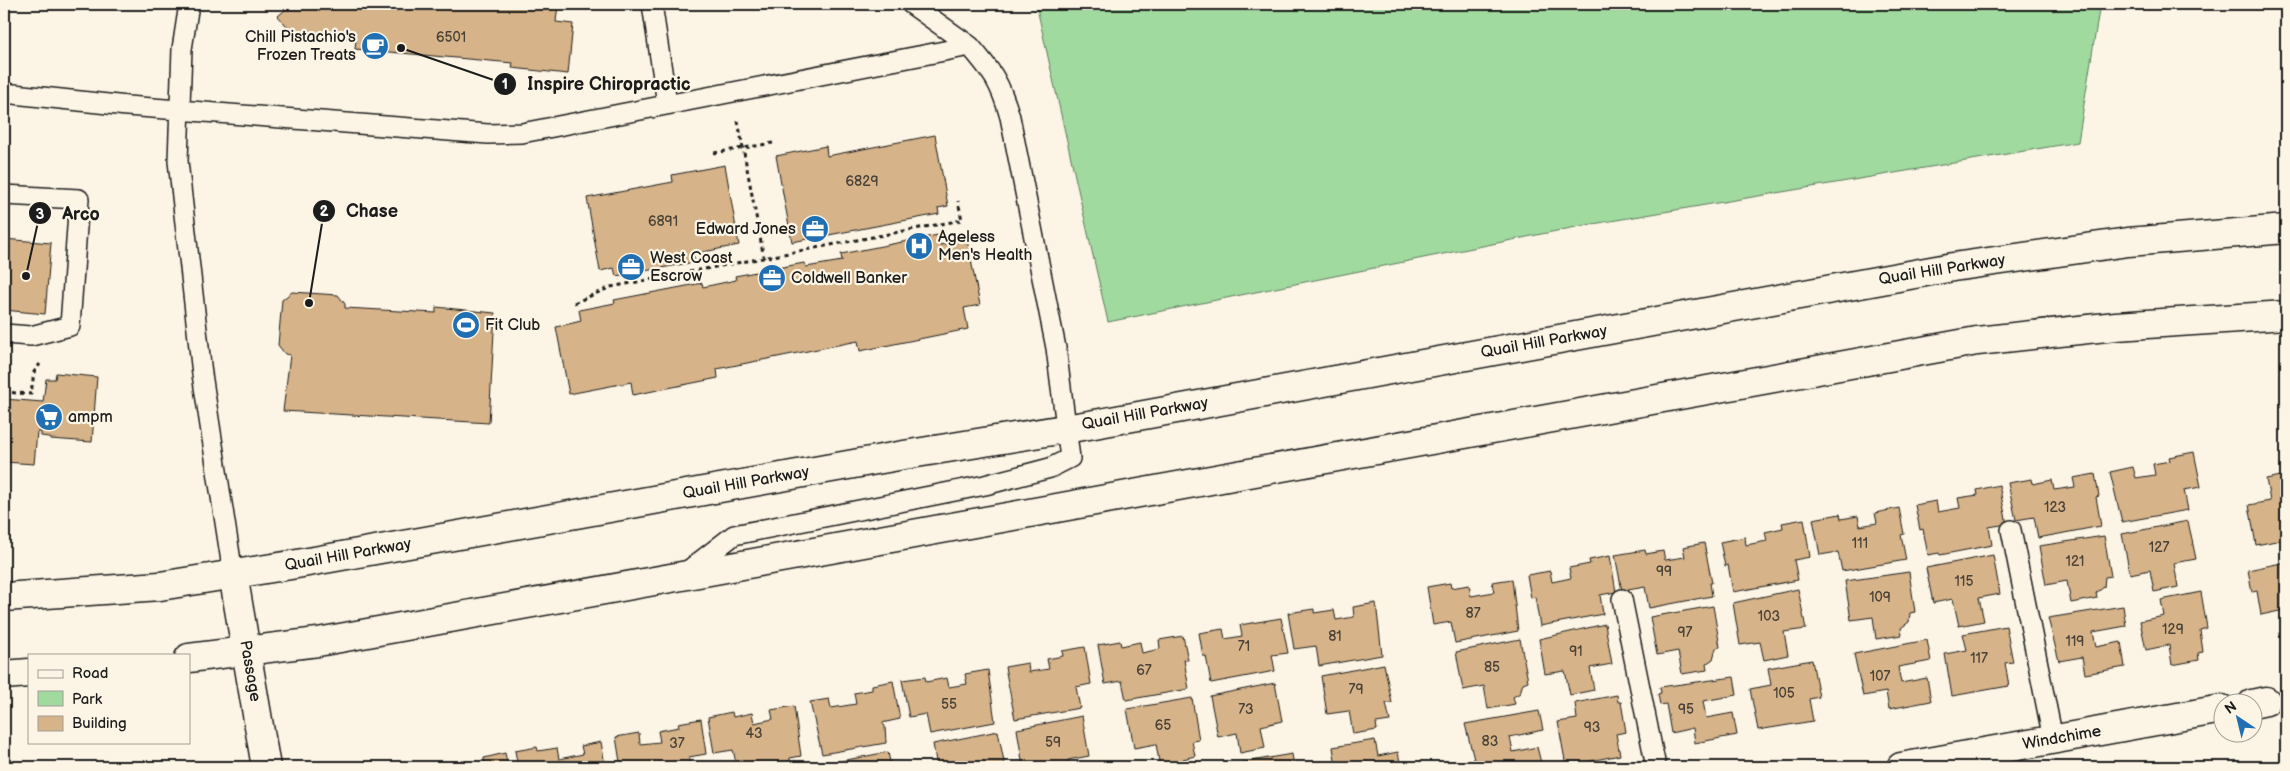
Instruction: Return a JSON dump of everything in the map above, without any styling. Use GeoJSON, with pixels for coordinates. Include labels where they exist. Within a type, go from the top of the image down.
{"type":"FeatureCollection","features":[{"type":"Feature","properties":{"kind":"main road","name":"Quail Hill Parkway"},"geometry":{"type":"LineString","coordinates":[[4,597],[160,586],[378,550],[1953,267],[2128,242],[2286,230]]}},
{"type":"Feature","properties":{"kind":"main road"},"geometry":{"type":"LineString","coordinates":[[190,658],[318,642],[684,574],[1977,341],[2116,326],[2286,315]]}},
{"type":"Feature","properties":{"kind":"main road","name":"Passage"},"geometry":{"type":"LineString","coordinates":[[233,574],[266,767]]}},
{"type":"Feature","properties":{"kind":"main road"},"geometry":{"type":"LineString","coordinates":[[4,675],[28,673]]}},
{"type":"Feature","properties":{"kind":"main road","name":"Windchime"},"geometry":{"type":"LineString","coordinates":[[1900,767],[2212,711]]}},
{"type":"Feature","properties":{"kind":"lane"},"geometry":{"type":"LineString","coordinates":[[189,4],[182,49],[178,161],[202,374],[233,574]]}},
{"type":"Feature","properties":{"kind":"lane"},"geometry":{"type":"LineString","coordinates":[[652,4],[667,104]]}},
{"type":"Feature","properties":{"kind":"lane"},"geometry":{"type":"LineString","coordinates":[[684,574],[734,535],[985,486],[1059,465],[1070,458],[1056,348],[1010,116],[998,80],[970,46],[911,4]]}},
{"type":"Feature","properties":{"kind":"lane"},"geometry":{"type":"LineString","coordinates":[[4,93],[179,110],[488,134],[522,133],[970,46]]}},
{"type":"Feature","properties":{"kind":"lane"},"geometry":{"type":"LineString","coordinates":[[4,195],[79,199],[70,326],[31,336],[4,334]]}},
{"type":"Feature","properties":{"kind":"lane"},"geometry":{"type":"LineString","coordinates":[[2011,530],[2053,739]]}},
{"type":"Feature","properties":{"kind":"lane"},"geometry":{"type":"LineString","coordinates":[[1622,599],[1656,767]]}},
{"type":"Feature","properties":{"kind":"path"},"geometry":{"type":"LineString","coordinates":[[736,113],[764,258]]}},
{"type":"Feature","properties":{"kind":"path"},"geometry":{"type":"LineString","coordinates":[[714,153],[773,142]]}},
{"type":"Feature","properties":{"kind":"path"},"geometry":{"type":"LineString","coordinates":[[574,303],[611,287],[962,220],[958,201]]}},
{"type":"Feature","properties":{"kind":"path"},"geometry":{"type":"LineString","coordinates":[[4,392],[31,394],[34,372],[40,364]]}},
{"type":"Feature","properties":{"kind":"green space"},"geometry":{"type":"Polygon","coordinates":[[[1036,4],[2100,4],[2078,142],[1581,226],[1108,322],[1036,4]]]}},
{"type":"Feature","properties":{"kind":"building"},"geometry":{"type":"Polygon","coordinates":[[[292,4],[558,4],[556,22],[573,24],[568,74],[512,68],[513,63],[355,49],[356,39],[306,35],[299,40],[278,16],[292,4]]]}},
{"type":"Feature","properties":{"kind":"building"},"geometry":{"type":"Polygon","coordinates":[[[935,135],[948,206],[938,208],[939,214],[792,242],[776,156],[826,146],[827,156],[935,135]]]}},
{"type":"Feature","properties":{"kind":"building"},"geometry":{"type":"Polygon","coordinates":[[[725,165],[739,245],[693,254],[695,262],[616,276],[614,268],[600,271],[587,198],[673,182],[672,175],[725,165]]]}},
{"type":"Feature","properties":{"kind":"building"},"geometry":{"type":"Polygon","coordinates":[[[938,235],[940,245],[967,240],[980,305],[964,308],[968,329],[860,351],[858,341],[717,369],[718,378],[633,395],[631,382],[569,394],[556,327],[581,321],[579,310],[615,303],[614,300],[702,283],[703,287],[736,280],[735,276],[804,263],[806,267],[842,261],[841,254],[938,235]]]}},
{"type":"Feature","properties":{"kind":"building"},"geometry":{"type":"Polygon","coordinates":[[[4,239],[51,243],[45,314],[4,310],[4,239]]]}},
{"type":"Feature","properties":{"kind":"building"},"geometry":{"type":"Polygon","coordinates":[[[292,292],[338,295],[345,304],[345,308],[436,313],[436,307],[495,313],[489,423],[283,411],[290,355],[285,354],[278,345],[282,300],[292,292]]]}},
{"type":"Feature","properties":{"kind":"building","name":"ampm"},"geometry":{"type":"Polygon","coordinates":[[[56,373],[97,377],[92,442],[50,439],[49,437],[41,436],[41,432],[37,432],[34,464],[4,462],[4,399],[43,402],[46,379],[55,379],[56,373]]]}},
{"type":"Feature","properties":{"kind":"building"},"geometry":{"type":"Polygon","coordinates":[[[2194,452],[2201,487],[2184,490],[2188,510],[2122,522],[2110,472],[2133,467],[2136,478],[2155,475],[2153,464],[2170,461],[2169,457],[2194,452]]]}},
{"type":"Feature","properties":{"kind":"building"},"geometry":{"type":"Polygon","coordinates":[[[2095,474],[2099,496],[2096,497],[2101,526],[2038,538],[2034,517],[2016,520],[2008,483],[2032,479],[2033,484],[2052,480],[2054,490],[2075,487],[2073,478],[2095,474]]]}},
{"type":"Feature","properties":{"kind":"building"},"geometry":{"type":"Polygon","coordinates":[[[2286,475],[2286,539],[2256,545],[2249,505],[2270,501],[2266,479],[2286,475]]]}},
{"type":"Feature","properties":{"kind":"building"},"geometry":{"type":"Polygon","coordinates":[[[1999,485],[2007,524],[1989,527],[1992,545],[1940,555],[1939,553],[1928,555],[1923,529],[1920,530],[1915,505],[1936,501],[1938,512],[1960,508],[1958,498],[1978,495],[1977,490],[1999,485]]]}},
{"type":"Feature","properties":{"kind":"building"},"geometry":{"type":"Polygon","coordinates":[[[1899,508],[1904,534],[1901,535],[1906,560],[1842,571],[1838,552],[1820,555],[1813,519],[1840,514],[1841,519],[1858,516],[1860,526],[1877,523],[1875,513],[1899,508]]]}},
{"type":"Feature","properties":{"kind":"building"},"geometry":{"type":"Polygon","coordinates":[[[1804,519],[1810,557],[1794,560],[1798,580],[1733,592],[1728,565],[1725,566],[1720,542],[1745,537],[1746,545],[1767,541],[1765,532],[1783,528],[1782,523],[1804,519]]]}},
{"type":"Feature","properties":{"kind":"building"},"geometry":{"type":"Polygon","coordinates":[[[2188,521],[2196,559],[2174,563],[2178,587],[2154,592],[2150,570],[2130,574],[2122,534],[2188,521]]]}},
{"type":"Feature","properties":{"kind":"building"},"geometry":{"type":"Polygon","coordinates":[[[2104,536],[2111,576],[2105,577],[2104,587],[2096,593],[2097,598],[2071,603],[2067,581],[2046,585],[2039,546],[2104,536]]]}},
{"type":"Feature","properties":{"kind":"building"},"geometry":{"type":"Polygon","coordinates":[[[1704,543],[1712,583],[1710,583],[1712,596],[1649,608],[1645,587],[1622,591],[1615,555],[1645,550],[1646,554],[1663,551],[1665,560],[1685,557],[1683,547],[1704,543]]]}},
{"type":"Feature","properties":{"kind":"building"},"geometry":{"type":"Polygon","coordinates":[[[1993,555],[2000,594],[1979,598],[1984,621],[1959,626],[1953,599],[1933,603],[1926,568],[1993,555]]]}},
{"type":"Feature","properties":{"kind":"building"},"geometry":{"type":"Polygon","coordinates":[[[1610,556],[1616,592],[1600,595],[1603,614],[1540,626],[1535,597],[1531,598],[1527,575],[1550,571],[1552,582],[1571,578],[1569,568],[1590,564],[1589,560],[1610,556]]]}},
{"type":"Feature","properties":{"kind":"building"},"geometry":{"type":"Polygon","coordinates":[[[2286,562],[2286,624],[2284,610],[2261,615],[2257,591],[2252,592],[2248,570],[2286,562]]]}},
{"type":"Feature","properties":{"kind":"building"},"geometry":{"type":"Polygon","coordinates":[[[1909,572],[1915,612],[1910,613],[1909,622],[1901,628],[1902,635],[1876,639],[1873,617],[1851,620],[1845,581],[1909,572]]]}},
{"type":"Feature","properties":{"kind":"building"},"geometry":{"type":"Polygon","coordinates":[[[1512,579],[1518,631],[1455,643],[1451,622],[1433,625],[1427,587],[1450,583],[1451,588],[1469,585],[1471,596],[1494,592],[1492,582],[1512,579]]]}},
{"type":"Feature","properties":{"kind":"building"},"geometry":{"type":"Polygon","coordinates":[[[1798,589],[1806,629],[1784,632],[1788,655],[1764,660],[1760,642],[1740,645],[1733,603],[1798,589]]]}},
{"type":"Feature","properties":{"kind":"building"},"geometry":{"type":"Polygon","coordinates":[[[2201,592],[2207,628],[2200,630],[2203,652],[2198,653],[2199,660],[2172,665],[2169,645],[2146,650],[2140,621],[2164,616],[2161,600],[2201,592]]]}},
{"type":"Feature","properties":{"kind":"building"},"geometry":{"type":"Polygon","coordinates":[[[1376,603],[1382,655],[1319,666],[1316,646],[1294,649],[1288,613],[1314,609],[1314,613],[1334,610],[1336,620],[1354,617],[1353,607],[1376,603]]]}},
{"type":"Feature","properties":{"kind":"building"},"geometry":{"type":"Polygon","coordinates":[[[1713,606],[1720,647],[1716,648],[1713,659],[1706,664],[1707,670],[1682,674],[1678,651],[1657,655],[1650,617],[1713,606]]]}},
{"type":"Feature","properties":{"kind":"building"},"geometry":{"type":"Polygon","coordinates":[[[2123,606],[2126,626],[2093,632],[2096,647],[2121,642],[2125,667],[2085,674],[2082,657],[2059,661],[2048,618],[2123,606]]]}},
{"type":"Feature","properties":{"kind":"building"},"geometry":{"type":"Polygon","coordinates":[[[1281,618],[1288,653],[1272,655],[1275,671],[1211,683],[1199,633],[1223,629],[1225,639],[1242,636],[1240,625],[1281,618]]]}},
{"type":"Feature","properties":{"kind":"building"},"geometry":{"type":"Polygon","coordinates":[[[1605,624],[1612,664],[1590,668],[1594,690],[1570,695],[1565,671],[1545,674],[1539,639],[1605,624]]]}},
{"type":"Feature","properties":{"kind":"building"},"geometry":{"type":"Polygon","coordinates":[[[2006,626],[2013,662],[2005,663],[2009,686],[1952,696],[1945,654],[1967,650],[1963,634],[2006,626]]]}},
{"type":"Feature","properties":{"kind":"building"},"geometry":{"type":"Polygon","coordinates":[[[1183,636],[1188,660],[1184,660],[1189,689],[1126,700],[1122,681],[1105,684],[1098,645],[1120,641],[1121,646],[1140,642],[1142,653],[1160,649],[1159,640],[1183,636]]]}},
{"type":"Feature","properties":{"kind":"building"},"geometry":{"type":"Polygon","coordinates":[[[1520,639],[1528,681],[1523,683],[1520,693],[1513,697],[1515,704],[1488,709],[1484,686],[1463,690],[1456,652],[1520,639]]]}},
{"type":"Feature","properties":{"kind":"building"},"geometry":{"type":"Polygon","coordinates":[[[1927,640],[1931,661],[1898,667],[1901,683],[1927,678],[1931,701],[1889,709],[1886,692],[1863,696],[1854,654],[1927,640]]]}},
{"type":"Feature","properties":{"kind":"building"},"geometry":{"type":"Polygon","coordinates":[[[1085,647],[1091,684],[1076,687],[1080,708],[1015,719],[1005,667],[1028,663],[1029,672],[1049,669],[1047,659],[1063,656],[1062,651],[1085,647]]]}},
{"type":"Feature","properties":{"kind":"building"},"geometry":{"type":"Polygon","coordinates":[[[1812,660],[1819,697],[1809,699],[1813,721],[1758,730],[1750,689],[1771,685],[1768,668],[1812,660]]]}},
{"type":"Feature","properties":{"kind":"building"},"geometry":{"type":"Polygon","coordinates":[[[1384,664],[1392,703],[1386,703],[1390,721],[1376,723],[1377,730],[1353,734],[1349,711],[1327,714],[1321,676],[1384,664]]]}},
{"type":"Feature","properties":{"kind":"building"},"geometry":{"type":"Polygon","coordinates":[[[988,670],[995,722],[930,734],[926,714],[909,717],[902,680],[925,677],[926,682],[947,678],[949,687],[967,684],[965,674],[988,670]]]}},
{"type":"Feature","properties":{"kind":"building"},"geometry":{"type":"Polygon","coordinates":[[[1734,677],[1737,695],[1703,701],[1706,718],[1733,713],[1737,735],[1695,743],[1693,728],[1671,733],[1666,704],[1660,705],[1658,694],[1661,693],[1660,687],[1734,677]]]}},
{"type":"Feature","properties":{"kind":"building"},"geometry":{"type":"Polygon","coordinates":[[[893,681],[900,719],[882,723],[885,726],[886,743],[822,754],[810,702],[829,699],[831,708],[856,704],[854,693],[872,690],[872,685],[893,681]]]}},
{"type":"Feature","properties":{"kind":"building"},"geometry":{"type":"Polygon","coordinates":[[[1275,683],[1282,721],[1261,726],[1265,748],[1240,753],[1237,733],[1218,737],[1210,696],[1275,683]]]}},
{"type":"Feature","properties":{"kind":"building"},"geometry":{"type":"Polygon","coordinates":[[[1617,695],[1618,702],[1621,702],[1626,732],[1616,734],[1620,755],[1566,766],[1558,722],[1577,719],[1575,703],[1617,695]]]}},
{"type":"Feature","properties":{"kind":"building"},"geometry":{"type":"Polygon","coordinates":[[[1192,698],[1199,740],[1192,741],[1195,756],[1183,759],[1184,764],[1160,767],[1156,744],[1134,748],[1127,709],[1192,698]]]}},
{"type":"Feature","properties":{"kind":"building"},"geometry":{"type":"Polygon","coordinates":[[[794,706],[801,756],[790,758],[790,761],[754,767],[737,767],[733,750],[714,753],[708,717],[732,712],[733,717],[752,713],[754,723],[773,719],[771,710],[794,706]]]}},
{"type":"Feature","properties":{"kind":"building"},"geometry":{"type":"Polygon","coordinates":[[[1539,711],[1543,730],[1510,737],[1513,752],[1537,747],[1542,767],[1500,767],[1499,762],[1476,767],[1465,724],[1539,711]]]}},
{"type":"Feature","properties":{"kind":"building"},"geometry":{"type":"Polygon","coordinates":[[[1082,716],[1089,756],[1068,760],[1070,767],[1023,767],[1017,729],[1082,716]]]}},
{"type":"Feature","properties":{"kind":"building"},"geometry":{"type":"Polygon","coordinates":[[[701,719],[706,754],[689,757],[690,767],[624,767],[623,762],[620,762],[616,737],[639,733],[640,744],[660,742],[658,731],[679,727],[678,723],[701,719]]]}},
{"type":"Feature","properties":{"kind":"building"},"geometry":{"type":"Polygon","coordinates":[[[998,731],[1005,767],[937,767],[933,744],[998,731]]]}},
{"type":"Feature","properties":{"kind":"building"},"geometry":{"type":"Polygon","coordinates":[[[1375,740],[1378,756],[1398,752],[1401,767],[1336,767],[1333,747],[1375,740]]]}},
{"type":"Feature","properties":{"kind":"building"},"geometry":{"type":"Polygon","coordinates":[[[601,742],[605,765],[602,765],[602,767],[518,767],[515,751],[537,747],[538,751],[557,748],[559,759],[583,754],[581,746],[601,742]]]}},
{"type":"Feature","properties":{"kind":"building"},"geometry":{"type":"Polygon","coordinates":[[[888,752],[891,767],[823,767],[823,765],[888,752]]]}},
{"type":"Feature","properties":{"kind":"building"},"geometry":{"type":"Polygon","coordinates":[[[505,753],[508,767],[465,767],[485,764],[484,758],[505,753]]]}},
{"type":"Feature","properties":{"kind":"building"},"geometry":{"type":"Polygon","coordinates":[[[1292,754],[1294,767],[1222,767],[1251,761],[1292,754]]]}},
{"type":"Feature","properties":{"kind":"place","name":"Chill Pistachio's Frozen Treats"},"geometry":{"type":"Point","coordinates":[375,46]}},
{"type":"Feature","properties":{"kind":"place","name":"Inspire Chiropractic"},"geometry":{"type":"Point","coordinates":[401,48]}},
{"type":"Feature","properties":{"kind":"place","name":"Edward Jones"},"geometry":{"type":"Point","coordinates":[815,229]}},
{"type":"Feature","properties":{"kind":"place","name":"Ageless Men's Health"},"geometry":{"type":"Point","coordinates":[919,246]}},
{"type":"Feature","properties":{"kind":"place","name":"West Coast Escrow"},"geometry":{"type":"Point","coordinates":[631,267]}},
{"type":"Feature","properties":{"kind":"place","name":"Arco"},"geometry":{"type":"Point","coordinates":[26,276]}},
{"type":"Feature","properties":{"kind":"place","name":"Coldwell Banker"},"geometry":{"type":"Point","coordinates":[772,278]}},
{"type":"Feature","properties":{"kind":"place","name":"Chase"},"geometry":{"type":"Point","coordinates":[309,303]}},
{"type":"Feature","properties":{"kind":"place","name":"Fit Club"},"geometry":{"type":"Point","coordinates":[466,325]}},
{"type":"Feature","properties":{"kind":"place","name":"ampm"},"geometry":{"type":"Point","coordinates":[49,417]}}]}
